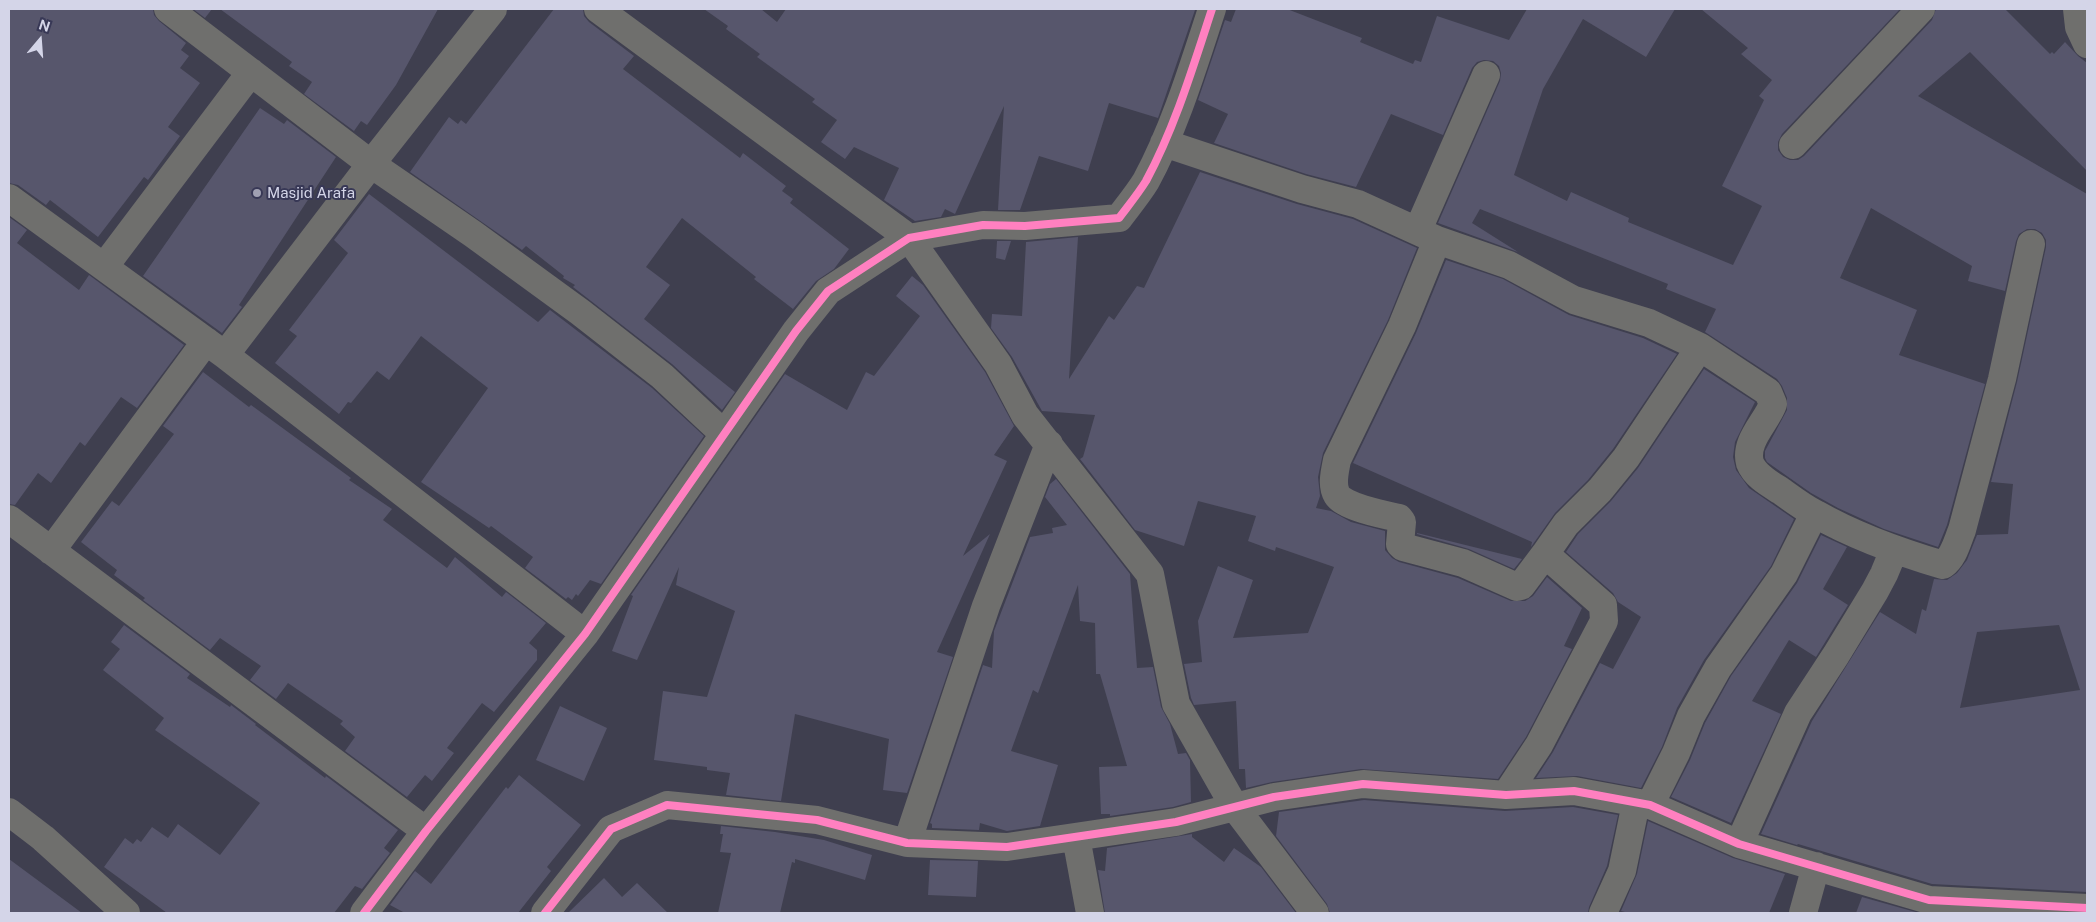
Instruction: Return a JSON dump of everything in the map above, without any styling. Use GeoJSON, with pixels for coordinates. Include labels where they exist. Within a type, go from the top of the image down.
{"type":"FeatureCollection","features":[{"type":"Feature","properties":{"kind":"street"},"geometry":{"type":"LineString","coordinates":[[168,9],[371,164],[473,234],[580,312],[662,376],[724,434]]}},
{"type":"Feature","properties":{"kind":"street"},"geometry":{"type":"LineString","coordinates":[[51,550],[216,348],[371,164],[493,9]]}},
{"type":"Feature","properties":{"kind":"street"},"geometry":{"type":"LineString","coordinates":[[598,9],[908,238],[998,364],[1025,415],[1150,574],[1176,704],[1234,806],[1315,913]]}},
{"type":"Feature","properties":{"kind":"street"},"geometry":{"type":"LineString","coordinates":[[364,913],[426,831],[585,634],[796,331],[828,291],[908,238],[983,225],[1025,226],[1119,218],[1145,182],[1164,143],[1186,88],[1212,9]]}},
{"type":"Feature","properties":{"kind":"street"},"geometry":{"type":"LineString","coordinates":[[1793,145],[1921,9]]}},
{"type":"Feature","properties":{"kind":"street"},"geometry":{"type":"LineString","coordinates":[[2077,9],[2079,27],[2087,44]]}},
{"type":"Feature","properties":{"kind":"street"},"geometry":{"type":"LineString","coordinates":[[104,267],[251,72]]}},
{"type":"Feature","properties":{"kind":"street"},"geometry":{"type":"LineString","coordinates":[[1486,75],[1427,235],[1402,326],[1337,460],[1334,481],[1336,494],[1343,502],[1399,518],[1402,522],[1400,544],[1403,547],[1463,563],[1517,587],[1521,586],[1566,524],[1600,490],[1626,458],[1700,348]]}},
{"type":"Feature","properties":{"kind":"street"},"geometry":{"type":"LineString","coordinates":[[1164,143],[1302,189],[1358,204],[1427,235],[1509,265],[1574,300],[1649,323],[1700,348],[1768,392],[1773,404],[1752,441],[1749,450],[1750,464],[1758,476],[1814,514],[1852,533],[1894,550],[1943,565],[1949,560],[1962,530],[2002,379],[2031,244]]}},
{"type":"Feature","properties":{"kind":"street"},"geometry":{"type":"LineString","coordinates":[[9,198],[216,348],[585,634]]}},
{"type":"Feature","properties":{"kind":"street"},"geometry":{"type":"LineString","coordinates":[[907,843],[986,606],[1049,444]]}},
{"type":"Feature","properties":{"kind":"street"},"geometry":{"type":"LineString","coordinates":[[1603,913],[1622,871],[1643,804],[1676,753],[1695,708],[1718,668],[1784,574],[1814,514]]}},
{"type":"Feature","properties":{"kind":"street"},"geometry":{"type":"LineString","coordinates":[[9,519],[426,831]]}},
{"type":"Feature","properties":{"kind":"street"},"geometry":{"type":"LineString","coordinates":[[1740,844],[1798,713],[1875,591],[1894,550]]}},
{"type":"Feature","properties":{"kind":"street"},"geometry":{"type":"LineString","coordinates":[[1506,795],[1539,745],[1604,621],[1603,605],[1545,554]]}},
{"type":"Feature","properties":{"kind":"street"},"geometry":{"type":"LineString","coordinates":[[545,913],[611,829],[667,805],[818,820],[907,843],[1007,847],[1176,822],[1274,797],[1363,784],[1506,795],[1574,791],[1643,804],[1740,844],[1929,900],[2087,908]]}},
{"type":"Feature","properties":{"kind":"street"},"geometry":{"type":"LineString","coordinates":[[9,812],[43,838],[126,913]]}},
{"type":"Feature","properties":{"kind":"street"},"geometry":{"type":"LineString","coordinates":[[1076,836],[1090,913]]}},
{"type":"Feature","properties":{"kind":"street"},"geometry":{"type":"LineString","coordinates":[[1803,913],[1816,866]]}},
{"type":"Feature","properties":{"kind":"building"},"geometry":{"type":"Polygon","coordinates":[[[9,9],[153,9],[154,15],[159,21],[186,43],[181,50],[189,56],[180,68],[200,83],[168,127],[180,136],[148,180],[144,177],[98,237],[50,200],[46,205],[18,185],[9,183],[9,9]]]}},
{"type":"Feature","properties":{"kind":"building"},"geometry":{"type":"Polygon","coordinates":[[[193,9],[212,9],[205,18],[193,9]]]}},
{"type":"Feature","properties":{"kind":"building"},"geometry":{"type":"Polygon","coordinates":[[[220,9],[438,9],[396,85],[367,125],[361,121],[354,131],[304,94],[312,82],[289,66],[292,62],[220,9]]]}},
{"type":"Feature","properties":{"kind":"building"},"geometry":{"type":"Polygon","coordinates":[[[554,9],[583,9],[584,16],[589,22],[634,56],[623,69],[740,158],[743,153],[786,186],[782,191],[793,199],[790,203],[849,249],[834,269],[816,281],[793,309],[754,279],[756,277],[682,218],[646,267],[670,285],[644,319],[735,392],[722,410],[672,364],[573,287],[575,285],[563,278],[564,276],[526,246],[522,250],[410,172],[449,117],[458,124],[461,120],[466,124],[554,9]]]}},
{"type":"Feature","properties":{"kind":"building"},"geometry":{"type":"Polygon","coordinates":[[[704,9],[761,9],[777,22],[786,9],[1195,10],[1158,118],[1109,103],[1088,171],[1039,156],[1020,210],[998,210],[1004,106],[955,214],[945,209],[941,217],[915,221],[884,200],[899,168],[854,147],[845,159],[821,142],[837,120],[812,102],[815,99],[757,57],[760,54],[726,29],[728,26],[704,9]]]}},
{"type":"Feature","properties":{"kind":"building"},"geometry":{"type":"Polygon","coordinates":[[[1236,9],[1287,9],[1362,38],[1360,42],[1413,64],[1415,60],[1421,62],[1437,16],[1509,40],[1527,9],[1675,9],[1646,57],[1583,19],[1543,89],[1514,175],[1567,201],[1571,192],[1629,218],[1628,222],[1733,265],[1762,206],[1722,186],[1764,100],[1759,96],[1772,80],[1741,54],[1748,48],[1701,9],[1900,9],[1782,134],[1778,142],[1778,150],[1783,157],[1790,160],[1798,160],[1804,156],[1932,20],[1936,9],[2005,9],[2050,54],[2052,52],[2054,54],[2065,42],[2087,63],[2087,171],[1970,52],[1918,96],[2087,194],[2087,892],[1932,884],[1761,834],[1812,721],[1880,612],[1916,634],[1922,609],[1926,611],[1934,579],[1947,580],[1957,573],[1967,560],[1977,535],[2008,534],[2013,484],[1991,482],[2017,382],[2046,247],[2046,240],[2042,233],[2035,229],[2027,229],[2019,234],[2005,291],[1968,281],[1972,266],[1871,208],[1840,278],[1917,310],[1899,355],[1985,384],[1947,525],[1938,547],[1884,529],[1838,508],[1811,493],[1767,462],[1765,451],[1787,410],[1787,398],[1777,379],[1705,332],[1716,309],[1666,289],[1668,284],[1480,209],[1472,223],[1518,252],[1438,223],[1500,81],[1501,73],[1499,66],[1493,61],[1484,60],[1477,62],[1472,68],[1443,135],[1391,114],[1356,187],[1306,174],[1214,143],[1228,114],[1198,100],[1225,20],[1231,22],[1236,9]],[[2059,625],[1977,632],[1960,708],[2080,690],[2059,625]]]}},
{"type":"Feature","properties":{"kind":"building","name":"Masjid Arafa"},"geometry":{"type":"Polygon","coordinates":[[[260,108],[284,124],[287,120],[336,157],[239,305],[242,307],[222,333],[143,276],[260,108]]]}},
{"type":"Feature","properties":{"kind":"building"},"geometry":{"type":"Polygon","coordinates":[[[1200,172],[1297,204],[1353,219],[1417,248],[1388,320],[1323,453],[1318,477],[1320,496],[1316,508],[1331,511],[1351,522],[1385,531],[1385,550],[1392,558],[1399,562],[1458,578],[1511,601],[1525,601],[1533,596],[1547,577],[1582,608],[1564,646],[1572,649],[1526,737],[1498,779],[1361,769],[1272,782],[1246,788],[1245,769],[1239,769],[1236,701],[1194,705],[1184,664],[1202,662],[1198,621],[1218,566],[1253,580],[1233,638],[1308,633],[1334,567],[1276,547],[1275,551],[1248,541],[1256,516],[1198,501],[1184,546],[1135,530],[1080,459],[1083,457],[1095,415],[1042,411],[1012,357],[991,328],[992,314],[1022,316],[1026,242],[1078,237],[1069,379],[1109,316],[1114,320],[1137,286],[1144,288],[1200,172]]]}},
{"type":"Feature","properties":{"kind":"building"},"geometry":{"type":"Polygon","coordinates":[[[369,194],[538,322],[550,310],[652,388],[704,436],[601,584],[590,580],[578,596],[576,594],[572,600],[568,597],[566,599],[525,568],[533,557],[491,526],[489,528],[421,482],[488,388],[421,336],[389,380],[377,371],[351,403],[348,402],[339,414],[275,363],[297,336],[289,330],[348,253],[334,240],[369,194]]]}},
{"type":"Feature","properties":{"kind":"building"},"geometry":{"type":"Polygon","coordinates":[[[9,217],[27,230],[17,243],[79,290],[89,275],[184,345],[137,408],[121,397],[85,446],[80,442],[51,483],[38,473],[15,505],[9,504],[9,217]]]}},
{"type":"Feature","properties":{"kind":"building"},"geometry":{"type":"Polygon","coordinates":[[[997,241],[1011,241],[1005,260],[996,258],[997,241]]]}},
{"type":"Feature","properties":{"kind":"building"},"geometry":{"type":"Polygon","coordinates":[[[1446,260],[1503,279],[1569,315],[1643,338],[1677,354],[1613,449],[1588,480],[1555,513],[1531,547],[1532,542],[1353,463],[1416,333],[1446,260]]]}},
{"type":"Feature","properties":{"kind":"building"},"geometry":{"type":"Polygon","coordinates":[[[912,276],[923,285],[985,372],[1014,426],[994,455],[1007,461],[963,556],[990,534],[937,652],[953,657],[907,793],[883,790],[889,739],[795,714],[781,801],[726,795],[730,773],[707,770],[707,767],[654,760],[663,691],[707,697],[735,611],[676,585],[679,567],[637,660],[612,651],[633,596],[631,595],[785,374],[847,410],[866,372],[874,376],[920,316],[896,296],[912,276]]]}},
{"type":"Feature","properties":{"kind":"building"},"geometry":{"type":"Polygon","coordinates":[[[1704,369],[1755,402],[1735,442],[1733,457],[1736,470],[1749,488],[1794,519],[1771,566],[1704,660],[1677,708],[1662,747],[1641,788],[1577,776],[1536,778],[1553,752],[1600,663],[1613,669],[1641,617],[1618,602],[1613,593],[1566,552],[1578,534],[1611,501],[1638,468],[1704,369]]]}},
{"type":"Feature","properties":{"kind":"building"},"geometry":{"type":"Polygon","coordinates":[[[203,372],[249,407],[251,405],[351,478],[349,480],[392,509],[383,520],[447,568],[455,557],[502,597],[506,592],[546,623],[529,643],[537,650],[537,660],[494,712],[482,703],[447,748],[454,753],[432,781],[425,775],[407,797],[345,751],[355,737],[340,724],[343,721],[288,683],[276,699],[250,680],[261,666],[220,638],[210,650],[143,600],[145,598],[114,575],[117,570],[81,542],[112,501],[119,506],[174,434],[163,426],[203,372]]]}},
{"type":"Feature","properties":{"kind":"building"},"geometry":{"type":"Polygon","coordinates":[[[1056,479],[1130,574],[1137,668],[1153,667],[1161,707],[1170,724],[1178,754],[1186,753],[1190,760],[1191,802],[1173,807],[1110,816],[1110,814],[1101,814],[1099,767],[1127,766],[1100,674],[1096,674],[1095,623],[1080,621],[1078,585],[1038,693],[1033,690],[1011,751],[1058,765],[1040,826],[1007,831],[980,823],[979,830],[932,828],[930,823],[983,665],[992,668],[994,631],[1030,537],[1053,533],[1052,528],[1067,525],[1045,497],[1050,484],[1056,479]]]}},
{"type":"Feature","properties":{"kind":"building"},"geometry":{"type":"Polygon","coordinates":[[[1417,533],[1522,559],[1514,569],[1469,549],[1417,533]]]}},
{"type":"Feature","properties":{"kind":"building"},"geometry":{"type":"Polygon","coordinates":[[[1821,535],[1847,547],[1823,589],[1848,605],[1816,657],[1789,640],[1752,701],[1781,714],[1731,823],[1671,797],[1690,760],[1705,723],[1731,676],[1797,583],[1821,535]]]}},
{"type":"Feature","properties":{"kind":"building"},"geometry":{"type":"Polygon","coordinates":[[[124,625],[190,674],[187,678],[230,707],[231,705],[325,778],[326,776],[398,830],[384,848],[390,853],[362,889],[355,886],[334,913],[167,913],[104,867],[125,838],[133,844],[137,839],[141,842],[152,827],[168,838],[178,824],[220,855],[260,803],[155,730],[164,718],[103,670],[120,649],[111,642],[124,625]]]}},
{"type":"Feature","properties":{"kind":"building"},"geometry":{"type":"Polygon","coordinates":[[[560,706],[607,728],[584,781],[536,760],[560,706]]]}},
{"type":"Feature","properties":{"kind":"building"},"geometry":{"type":"Polygon","coordinates":[[[519,775],[581,825],[547,867],[551,871],[518,913],[405,913],[390,905],[415,871],[431,884],[506,787],[508,789],[519,775]]]}},
{"type":"Feature","properties":{"kind":"building"},"geometry":{"type":"Polygon","coordinates":[[[1364,800],[1505,811],[1573,807],[1618,815],[1607,866],[1588,913],[1330,913],[1327,904],[1276,836],[1279,812],[1364,800]]]}},
{"type":"Feature","properties":{"kind":"building"},"geometry":{"type":"Polygon","coordinates":[[[1648,821],[1733,858],[1785,874],[1769,913],[1629,913],[1621,911],[1637,874],[1648,821]]]}},
{"type":"Feature","properties":{"kind":"building"},"geometry":{"type":"Polygon","coordinates":[[[721,826],[824,840],[872,855],[865,880],[795,859],[795,863],[792,862],[780,913],[718,913],[731,853],[720,852],[723,834],[720,834],[721,826]]]}},
{"type":"Feature","properties":{"kind":"building"},"geometry":{"type":"Polygon","coordinates":[[[1192,834],[1192,837],[1224,862],[1234,848],[1261,867],[1296,913],[1105,913],[1098,870],[1105,871],[1107,848],[1192,834]]]}},
{"type":"Feature","properties":{"kind":"building"},"geometry":{"type":"Polygon","coordinates":[[[9,859],[82,913],[9,913],[9,859]]]}},
{"type":"Feature","properties":{"kind":"building"},"geometry":{"type":"Polygon","coordinates":[[[930,860],[978,861],[976,897],[928,895],[930,860]]]}},
{"type":"Feature","properties":{"kind":"building"},"geometry":{"type":"Polygon","coordinates":[[[604,878],[622,897],[637,883],[668,913],[568,913],[604,878]]]}},
{"type":"Feature","properties":{"kind":"building"},"geometry":{"type":"Polygon","coordinates":[[[1862,897],[1919,913],[1856,913],[1862,897]]]}},
{"type":"Feature","properties":{"kind":"cycle path"},"geometry":{"type":"LineString","coordinates":[[364,913],[426,831],[585,634],[796,331],[828,291],[909,238],[983,225],[1025,226],[1119,218],[1146,181],[1166,140],[1212,9]]}},
{"type":"Feature","properties":{"kind":"cycle path"},"geometry":{"type":"LineString","coordinates":[[545,913],[611,829],[667,805],[817,820],[907,843],[1007,847],[1176,822],[1274,797],[1363,784],[1506,795],[1574,791],[1650,805],[1739,844],[1929,900],[2087,908]]}},
{"type":"Feature","properties":{"kind":"place","name":"Masjid Arafa"},"geometry":{"type":"Point","coordinates":[257,193]}}]}
